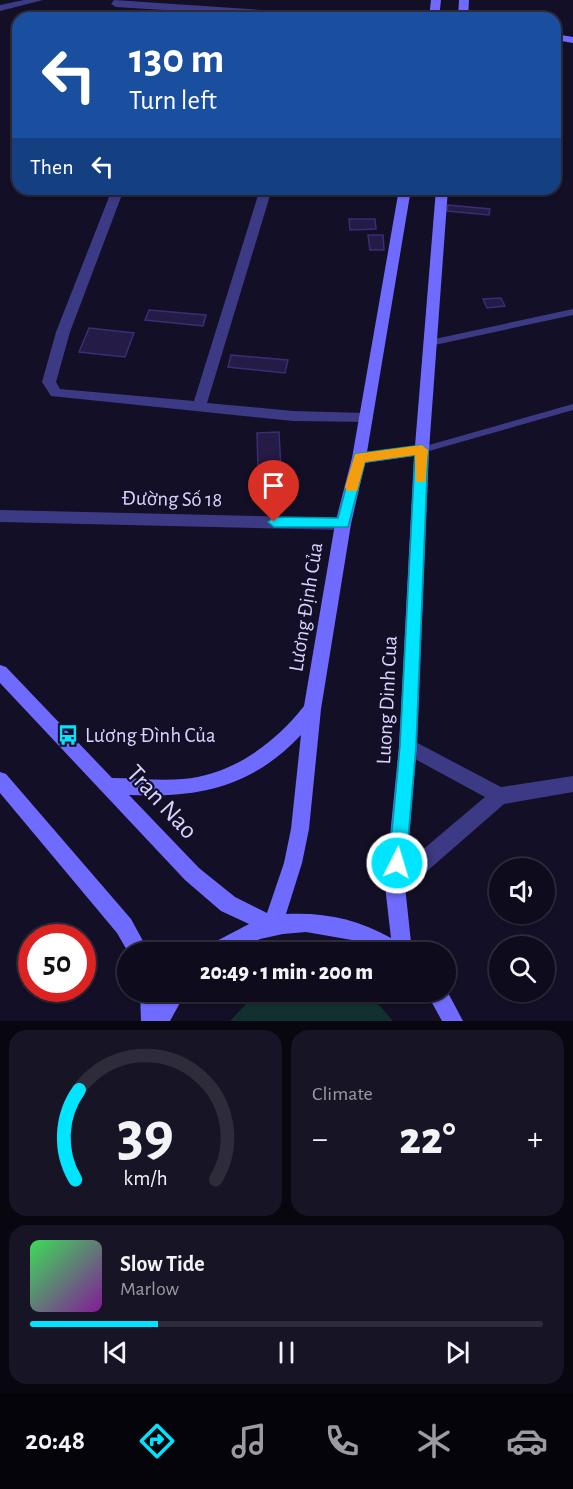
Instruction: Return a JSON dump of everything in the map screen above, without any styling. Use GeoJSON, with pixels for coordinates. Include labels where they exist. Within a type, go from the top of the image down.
{"type":"FeatureCollection","features":[{"type":"Feature","properties":{"kind":"main road","name":"Lương Định Của"},"geometry":{"type":"LineString","coordinates":[[273,926],[290,873],[300,829],[312,709],[343,524],[360,458],[404,195]]}},
{"type":"Feature","properties":{"kind":"main road"},"geometry":{"type":"LineString","coordinates":[[360,458],[422,450],[441,195]]}},
{"type":"Feature","properties":{"kind":"main road","name":"Luong Dinh Cua"},"geometry":{"type":"LineString","coordinates":[[401,942],[395,886],[408,746],[422,450]]}},
{"type":"Feature","properties":{"kind":"main road","name":"Tran Nao"},"geometry":{"type":"LineString","coordinates":[[0,672],[211,891],[238,909],[273,926]]}},
{"type":"Feature","properties":{"kind":"main road"},"geometry":{"type":"LineString","coordinates":[[110,786],[193,786],[224,776],[283,743],[312,709]]}},
{"type":"Feature","properties":{"kind":"main road"},"geometry":{"type":"LineString","coordinates":[[0,780],[124,926],[133,942]]}},
{"type":"Feature","properties":{"kind":"main road"},"geometry":{"type":"LineString","coordinates":[[231,942],[243,934],[273,926],[300,923],[327,924],[354,930],[377,942]]}},
{"type":"Feature","properties":{"kind":"main road"},"geometry":{"type":"LineString","coordinates":[[150,1002],[151,1021]]}},
{"type":"Feature","properties":{"kind":"main road"},"geometry":{"type":"LineString","coordinates":[[159,1021],[170,1002]]}},
{"type":"Feature","properties":{"kind":"main road"},"geometry":{"type":"LineString","coordinates":[[441,1002],[453,1021]]}},
{"type":"Feature","properties":{"kind":"street"},"geometry":{"type":"LineString","coordinates":[[0,8],[38,0]]}},
{"type":"Feature","properties":{"kind":"street"},"geometry":{"type":"LineString","coordinates":[[117,2],[177,3],[273,12]]}},
{"type":"Feature","properties":{"kind":"street"},"geometry":{"type":"LineString","coordinates":[[116,195],[63,332],[49,382],[56,393],[293,416],[366,418]]}},
{"type":"Feature","properties":{"kind":"street"},"geometry":{"type":"LineString","coordinates":[[199,407],[264,195]]}},
{"type":"Feature","properties":{"kind":"street","name":"Đường Số 18"},"geometry":{"type":"LineString","coordinates":[[0,516],[343,524]]}},
{"type":"Feature","properties":{"kind":"street"},"geometry":{"type":"LineString","coordinates":[[408,746],[500,796]]}},
{"type":"Feature","properties":{"kind":"street"},"geometry":{"type":"LineString","coordinates":[[395,886],[500,796],[573,784]]}},
{"type":"Feature","properties":{"kind":"lane"},"geometry":{"type":"LineString","coordinates":[[430,343],[573,312]]}},
{"type":"Feature","properties":{"kind":"lane"},"geometry":{"type":"LineString","coordinates":[[422,450],[573,407]]}},
{"type":"Feature","properties":{"kind":"green space"},"geometry":{"type":"Polygon","coordinates":[[[248,1002],[374,1002],[393,1021],[230,1021],[248,1002]]]}},
{"type":"Feature","properties":{"kind":"building"},"geometry":{"type":"Polygon","coordinates":[[[448,205],[490,209],[489,215],[447,211],[448,205]]]}},
{"type":"Feature","properties":{"kind":"building"},"geometry":{"type":"Polygon","coordinates":[[[349,219],[375,219],[376,229],[350,230],[349,219]]]}},
{"type":"Feature","properties":{"kind":"building"},"geometry":{"type":"Polygon","coordinates":[[[368,235],[383,235],[384,250],[370,250],[368,235]]]}},
{"type":"Feature","properties":{"kind":"building"},"geometry":{"type":"Polygon","coordinates":[[[501,298],[505,306],[487,308],[483,299],[501,298]]]}},
{"type":"Feature","properties":{"kind":"building"},"geometry":{"type":"Polygon","coordinates":[[[149,310],[206,315],[203,326],[145,320],[149,310]]]}},
{"type":"Feature","properties":{"kind":"building"},"geometry":{"type":"Polygon","coordinates":[[[89,328],[134,333],[125,357],[79,352],[89,328]]]}},
{"type":"Feature","properties":{"kind":"building"},"geometry":{"type":"Polygon","coordinates":[[[231,355],[288,360],[285,373],[228,367],[231,355]]]}},
{"type":"Feature","properties":{"kind":"building"},"geometry":{"type":"Polygon","coordinates":[[[279,432],[281,470],[258,471],[257,433],[279,432]]]}},
{"type":"Feature","properties":{"kind":"slow traffic"},"geometry":{"type":"LineString","coordinates":[[352,487],[360,458],[422,450],[420,479]]}},
{"type":"Feature","properties":{"kind":"place","name":"Lương Đình Của"},"geometry":{"type":"Point","coordinates":[68,735]}},
{"type":"Feature","properties":{"kind":"route"},"geometry":{"type":"LineString","coordinates":[[274,522],[343,524],[360,458],[422,450],[408,746],[397,863]]}}]}
